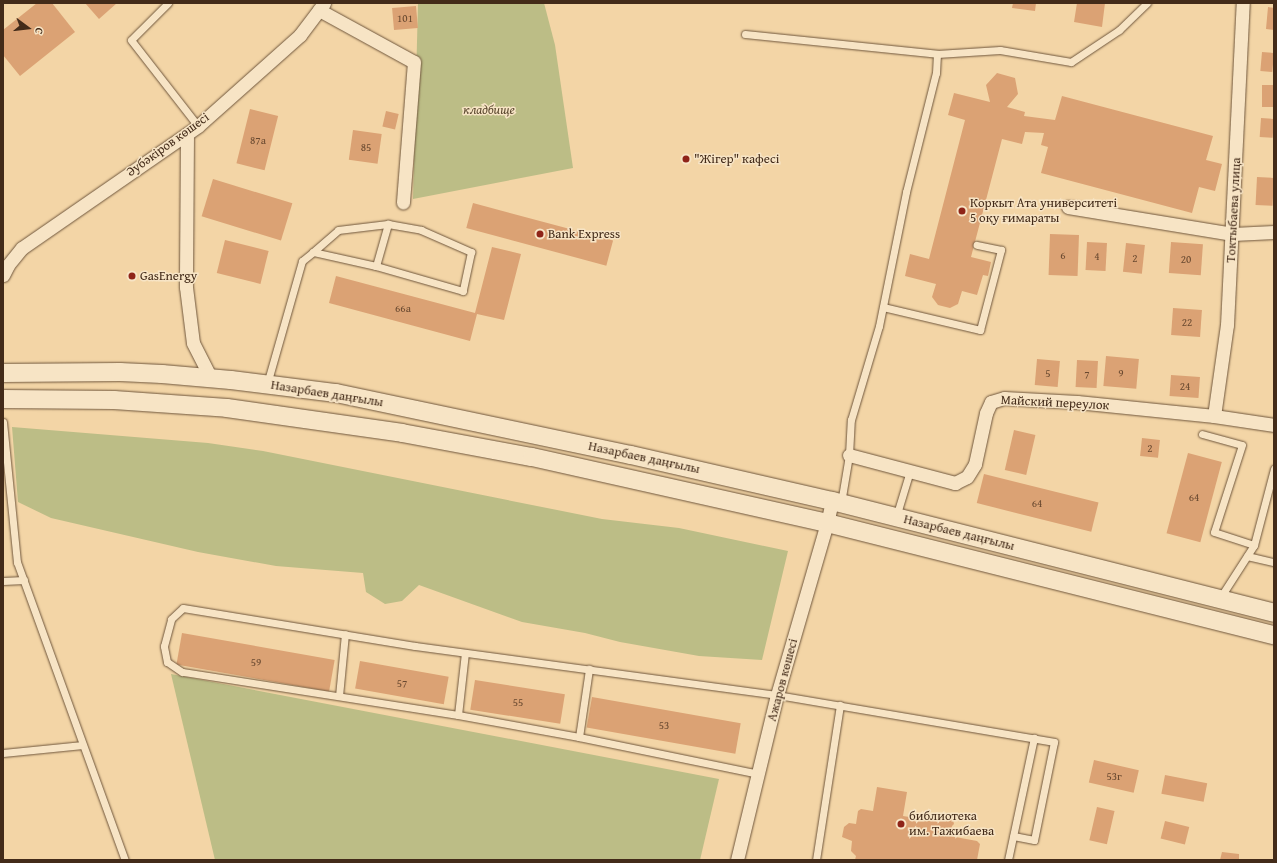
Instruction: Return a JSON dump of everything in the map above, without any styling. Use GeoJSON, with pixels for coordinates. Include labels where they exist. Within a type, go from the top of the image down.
{"type":"FeatureCollection","features":[{"type":"Feature","properties":{"kind":"main road","name":"Назарбаев даңғылы"},"geometry":{"type":"LineString","coordinates":[[3,372],[120,372],[211,378],[336,393],[632,455],[836,502],[1274,613]]}},
{"type":"Feature","properties":{"kind":"main road","name":"Назарбаев даңғылы"},"geometry":{"type":"LineString","coordinates":[[3,399],[114,400],[226,408],[394,432],[532,458],[827,523],[1274,635]]}},
{"type":"Feature","properties":{"kind":"street","name":"Токтыбаева улица"},"geometry":{"type":"LineString","coordinates":[[1214,416],[1227,325],[1233,234],[1243,3]]}},
{"type":"Feature","properties":{"kind":"street","name":"Әубәкіров көшесі"},"geometry":{"type":"LineString","coordinates":[[3,275],[8,265],[22,248],[198,126],[300,34],[322,6]]}},
{"type":"Feature","properties":{"kind":"street"},"geometry":{"type":"LineString","coordinates":[[322,6],[414,62],[403,203]]}},
{"type":"Feature","properties":{"kind":"street"},"geometry":{"type":"LineString","coordinates":[[188,134],[186,287],[193,343],[211,378]]}},
{"type":"Feature","properties":{"kind":"street"},"geometry":{"type":"LineString","coordinates":[[1068,207],[1233,234],[1274,232]]}},
{"type":"Feature","properties":{"kind":"street","name":"Майский переулок"},"geometry":{"type":"LineString","coordinates":[[849,455],[955,483],[968,477],[975,464],[986,413],[991,402],[996,399],[1004,398],[1076,402],[1214,416],[1274,425]]}},
{"type":"Feature","properties":{"kind":"street","name":"Ажаров көшесі"},"geometry":{"type":"LineString","coordinates":[[738,860],[777,695],[827,523],[836,502]]}},
{"type":"Feature","properties":{"kind":"lane"},"geometry":{"type":"LineString","coordinates":[[168,3],[131,40],[198,126]]}},
{"type":"Feature","properties":{"kind":"lane"},"geometry":{"type":"LineString","coordinates":[[745,34],[937,54],[1000,50],[1071,62],[1120,30],[1147,3]]}},
{"type":"Feature","properties":{"kind":"lane"},"geometry":{"type":"LineString","coordinates":[[836,502],[849,455],[851,420],[879,326],[906,192],[936,73],[937,54]]}},
{"type":"Feature","properties":{"kind":"lane"},"geometry":{"type":"LineString","coordinates":[[267,384],[302,261],[338,230],[388,224],[421,230],[471,252],[463,292],[376,266],[313,252]]}},
{"type":"Feature","properties":{"kind":"lane"},"geometry":{"type":"LineString","coordinates":[[376,266],[388,224]]}},
{"type":"Feature","properties":{"kind":"lane"},"geometry":{"type":"LineString","coordinates":[[883,307],[980,330],[1001,250],[977,245]]}},
{"type":"Feature","properties":{"kind":"lane"},"geometry":{"type":"LineString","coordinates":[[3,422],[17,562],[125,860]]}},
{"type":"Feature","properties":{"kind":"lane"},"geometry":{"type":"LineString","coordinates":[[1202,434],[1242,445],[1214,532],[1254,545]]}},
{"type":"Feature","properties":{"kind":"lane"},"geometry":{"type":"LineString","coordinates":[[1220,599],[1254,545],[1274,469]]}},
{"type":"Feature","properties":{"kind":"lane"},"geometry":{"type":"LineString","coordinates":[[896,517],[910,471]]}},
{"type":"Feature","properties":{"kind":"lane"},"geometry":{"type":"LineString","coordinates":[[1248,556],[1274,562]]}},
{"type":"Feature","properties":{"kind":"lane"},"geometry":{"type":"LineString","coordinates":[[3,581],[24,580]]}},
{"type":"Feature","properties":{"kind":"lane"},"geometry":{"type":"LineString","coordinates":[[759,774],[579,737],[458,715],[182,672],[167,662],[164,646],[171,619],[182,608],[465,653],[777,695],[1054,742],[1034,840],[1013,836]]}},
{"type":"Feature","properties":{"kind":"lane"},"geometry":{"type":"LineString","coordinates":[[339,696],[346,634]]}},
{"type":"Feature","properties":{"kind":"lane"},"geometry":{"type":"LineString","coordinates":[[458,715],[465,653]]}},
{"type":"Feature","properties":{"kind":"lane"},"geometry":{"type":"LineString","coordinates":[[579,737],[589,670]]}},
{"type":"Feature","properties":{"kind":"lane"},"geometry":{"type":"LineString","coordinates":[[816,860],[840,705]]}},
{"type":"Feature","properties":{"kind":"lane"},"geometry":{"type":"LineString","coordinates":[[1008,860],[1034,738]]}},
{"type":"Feature","properties":{"kind":"lane"},"geometry":{"type":"LineString","coordinates":[[3,753],[83,745]]}},
{"type":"Feature","properties":{"kind":"green space","name":"кладбище"},"geometry":{"type":"Polygon","coordinates":[[[418,3],[544,3],[555,45],[573,168],[413,199],[418,3]]]}},
{"type":"Feature","properties":{"kind":"green space"},"geometry":{"type":"Polygon","coordinates":[[[12,427],[208,443],[263,451],[602,519],[679,528],[788,551],[762,660],[699,656],[522,622],[419,585],[402,601],[385,604],[366,592],[363,573],[276,566],[198,552],[51,518],[18,502],[12,427]]]}},
{"type":"Feature","properties":{"kind":"green space"},"geometry":{"type":"Polygon","coordinates":[[[171,674],[719,779],[700,860],[215,860],[171,674]]]}},
{"type":"Feature","properties":{"kind":"building"},"geometry":{"type":"Polygon","coordinates":[[[37,3],[52,3],[75,32],[20,76],[3,55],[3,30],[37,3]]]}},
{"type":"Feature","properties":{"kind":"building"},"geometry":{"type":"Polygon","coordinates":[[[85,3],[117,3],[99,19],[85,3]]]}},
{"type":"Feature","properties":{"kind":"building"},"geometry":{"type":"Polygon","coordinates":[[[1013,3],[1036,3],[1035,11],[1012,8],[1013,3]]]}},
{"type":"Feature","properties":{"kind":"building"},"geometry":{"type":"Polygon","coordinates":[[[1077,3],[1105,3],[1102,27],[1074,22],[1077,3]]]}},
{"type":"Feature","properties":{"kind":"building"},"geometry":{"type":"Polygon","coordinates":[[[416,6],[418,28],[394,30],[392,8],[416,6]]]}},
{"type":"Feature","properties":{"kind":"building"},"geometry":{"type":"Polygon","coordinates":[[[1268,7],[1274,8],[1274,30],[1266,29],[1268,7]]]}},
{"type":"Feature","properties":{"kind":"building"},"geometry":{"type":"Polygon","coordinates":[[[1262,52],[1274,53],[1272,72],[1260,71],[1262,52]]]}},
{"type":"Feature","properties":{"kind":"building"},"geometry":{"type":"Polygon","coordinates":[[[997,73],[1015,78],[1018,94],[1007,107],[1025,112],[1024,116],[1055,120],[1062,96],[1213,136],[1206,160],[1222,164],[1215,191],[1199,187],[1192,213],[1041,173],[1048,147],[1041,145],[1044,133],[1025,132],[1022,144],[1002,139],[971,257],[991,262],[988,276],[983,275],[977,295],[962,291],[958,304],[950,308],[938,305],[932,297],[936,284],[905,276],[910,254],[929,259],[965,120],[948,115],[954,93],[990,102],[986,85],[997,73]]]}},
{"type":"Feature","properties":{"kind":"building"},"geometry":{"type":"Polygon","coordinates":[[[1262,85],[1274,85],[1274,107],[1262,107],[1262,85]]]}},
{"type":"Feature","properties":{"kind":"building"},"geometry":{"type":"Polygon","coordinates":[[[250,109],[278,116],[265,170],[236,163],[250,109]]]}},
{"type":"Feature","properties":{"kind":"building"},"geometry":{"type":"Polygon","coordinates":[[[386,111],[399,114],[395,130],[382,127],[386,111]]]}},
{"type":"Feature","properties":{"kind":"building"},"geometry":{"type":"Polygon","coordinates":[[[1261,118],[1274,119],[1273,138],[1260,137],[1261,118]]]}},
{"type":"Feature","properties":{"kind":"building"},"geometry":{"type":"Polygon","coordinates":[[[353,130],[382,134],[378,164],[349,160],[353,130]]]}},
{"type":"Feature","properties":{"kind":"building"},"geometry":{"type":"Polygon","coordinates":[[[1257,177],[1274,178],[1273,206],[1256,205],[1257,177]]]}},
{"type":"Feature","properties":{"kind":"building"},"geometry":{"type":"Polygon","coordinates":[[[213,179],[292,203],[281,241],[202,216],[213,179]]]}},
{"type":"Feature","properties":{"kind":"building","name":"Bank Express"},"geometry":{"type":"Polygon","coordinates":[[[473,203],[613,241],[606,266],[466,228],[473,203]]]}},
{"type":"Feature","properties":{"kind":"building"},"geometry":{"type":"Polygon","coordinates":[[[1050,234],[1079,235],[1078,276],[1049,275],[1050,234]]]}},
{"type":"Feature","properties":{"kind":"building"},"geometry":{"type":"Polygon","coordinates":[[[225,240],[269,251],[260,284],[217,273],[225,240]]]}},
{"type":"Feature","properties":{"kind":"building"},"geometry":{"type":"Polygon","coordinates":[[[1087,242],[1107,243],[1106,271],[1086,270],[1087,242]]]}},
{"type":"Feature","properties":{"kind":"building"},"geometry":{"type":"Polygon","coordinates":[[[1171,242],[1203,244],[1201,275],[1169,273],[1171,242]]]}},
{"type":"Feature","properties":{"kind":"building"},"geometry":{"type":"Polygon","coordinates":[[[1126,243],[1145,245],[1142,274],[1123,272],[1126,243]]]}},
{"type":"Feature","properties":{"kind":"building"},"geometry":{"type":"Polygon","coordinates":[[[492,247],[521,254],[504,320],[477,314],[470,341],[329,303],[336,276],[475,313],[492,247]]]}},
{"type":"Feature","properties":{"kind":"building"},"geometry":{"type":"Polygon","coordinates":[[[1173,308],[1202,310],[1200,337],[1171,335],[1173,308]]]}},
{"type":"Feature","properties":{"kind":"building"},"geometry":{"type":"Polygon","coordinates":[[[1106,356],[1139,359],[1136,389],[1103,386],[1106,356]]]}},
{"type":"Feature","properties":{"kind":"building"},"geometry":{"type":"Polygon","coordinates":[[[1037,359],[1060,361],[1058,387],[1035,385],[1037,359]]]}},
{"type":"Feature","properties":{"kind":"building"},"geometry":{"type":"Polygon","coordinates":[[[1077,360],[1098,361],[1097,388],[1076,387],[1077,360]]]}},
{"type":"Feature","properties":{"kind":"building"},"geometry":{"type":"Polygon","coordinates":[[[1171,375],[1200,377],[1198,398],[1170,396],[1171,375]]]}},
{"type":"Feature","properties":{"kind":"building"},"geometry":{"type":"Polygon","coordinates":[[[1014,430],[1035,435],[1026,475],[1005,470],[1014,430]]]}},
{"type":"Feature","properties":{"kind":"building"},"geometry":{"type":"Polygon","coordinates":[[[1142,438],[1160,440],[1158,458],[1140,456],[1142,438]]]}},
{"type":"Feature","properties":{"kind":"building"},"geometry":{"type":"Polygon","coordinates":[[[1188,453],[1222,462],[1200,542],[1167,533],[1188,453]]]}},
{"type":"Feature","properties":{"kind":"building"},"geometry":{"type":"Polygon","coordinates":[[[984,474],[1098,503],[1091,532],[977,503],[984,474]]]}},
{"type":"Feature","properties":{"kind":"building"},"geometry":{"type":"Polygon","coordinates":[[[182,633],[335,660],[329,691],[176,665],[182,633]]]}},
{"type":"Feature","properties":{"kind":"building"},"geometry":{"type":"Polygon","coordinates":[[[360,661],[449,677],[444,704],[355,689],[360,661]]]}},
{"type":"Feature","properties":{"kind":"building"},"geometry":{"type":"Polygon","coordinates":[[[475,680],[565,694],[560,724],[470,710],[475,680]]]}},
{"type":"Feature","properties":{"kind":"building"},"geometry":{"type":"Polygon","coordinates":[[[592,697],[741,723],[735,754],[587,728],[592,697]]]}},
{"type":"Feature","properties":{"kind":"building"},"geometry":{"type":"Polygon","coordinates":[[[1094,760],[1139,770],[1134,793],[1089,782],[1094,760]]]}},
{"type":"Feature","properties":{"kind":"building"},"geometry":{"type":"Polygon","coordinates":[[[1165,775],[1207,783],[1204,802],[1161,794],[1165,775]]]}},
{"type":"Feature","properties":{"kind":"building","name":"библиотека им. Тажибаева"},"geometry":{"type":"Polygon","coordinates":[[[877,787],[907,792],[903,816],[934,821],[939,815],[949,817],[953,820],[954,824],[952,826],[950,836],[977,841],[980,844],[977,860],[855,860],[856,856],[851,851],[852,841],[842,837],[844,827],[849,823],[856,824],[858,811],[861,809],[873,811],[877,787]]]}},
{"type":"Feature","properties":{"kind":"building"},"geometry":{"type":"Polygon","coordinates":[[[1097,807],[1115,811],[1107,844],[1089,840],[1097,807]]]}},
{"type":"Feature","properties":{"kind":"building"},"geometry":{"type":"Polygon","coordinates":[[[1165,821],[1189,827],[1185,845],[1161,838],[1165,821]]]}},
{"type":"Feature","properties":{"kind":"building"},"geometry":{"type":"Polygon","coordinates":[[[1222,852],[1239,854],[1239,860],[1220,860],[1222,852]]]}},
{"type":"Feature","properties":{"kind":"place","name":"\"Жігер\" кафесі"},"geometry":{"type":"Point","coordinates":[686,159]}},
{"type":"Feature","properties":{"kind":"place","name":"Коркыт Ата университеті 5 оқу ғимараты"},"geometry":{"type":"Point","coordinates":[962,211]}},
{"type":"Feature","properties":{"kind":"place","name":"Bank Express"},"geometry":{"type":"Point","coordinates":[540,234]}},
{"type":"Feature","properties":{"kind":"place","name":"GasEnergy"},"geometry":{"type":"Point","coordinates":[132,276]}},
{"type":"Feature","properties":{"kind":"place","name":"библиотека им. Тажибаева"},"geometry":{"type":"Point","coordinates":[901,824]}}]}
